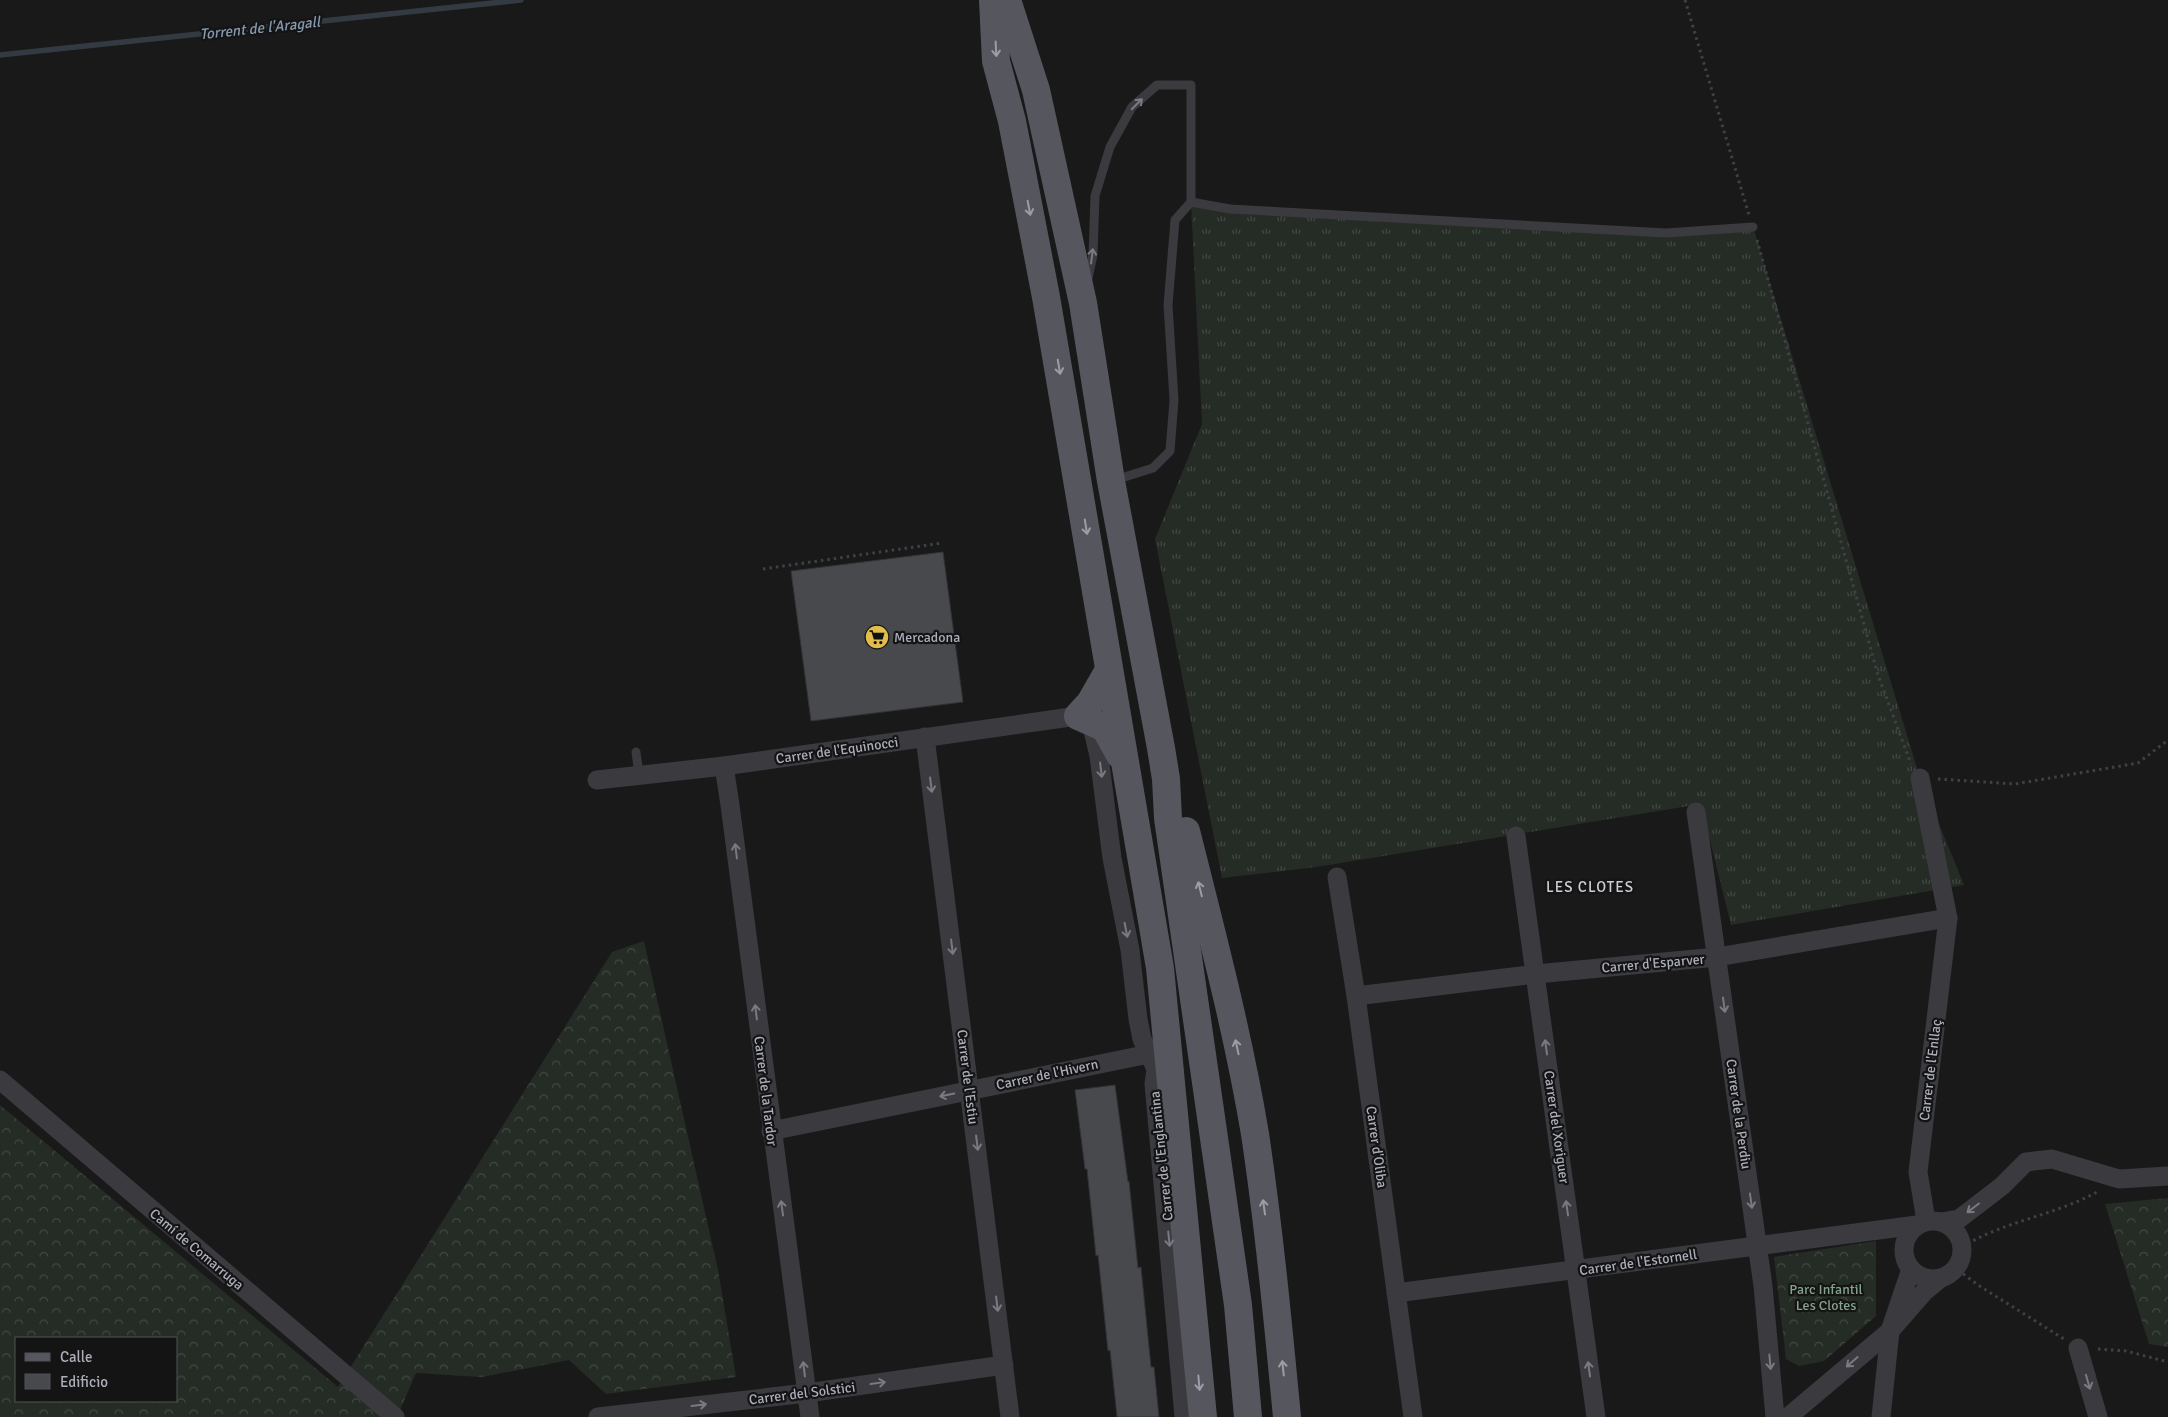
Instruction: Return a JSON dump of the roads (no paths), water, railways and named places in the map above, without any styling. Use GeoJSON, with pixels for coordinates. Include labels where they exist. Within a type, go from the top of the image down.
{"type":"FeatureCollection","features":[{"type":"Feature","properties":{"kind":"main road"},"geometry":{"type":"LineString","coordinates":[[993,0],[996,61],[1012,121],[1046,297],[1160,968],[1203,1417]]}},
{"type":"Feature","properties":{"kind":"main road"},"geometry":{"type":"LineString","coordinates":[[1007,0],[1038,98],[1083,303],[1111,481],[1166,779],[1168,818],[1238,1305],[1248,1417]]}},
{"type":"Feature","properties":{"kind":"main road"},"geometry":{"type":"LineString","coordinates":[[1109,670],[1090,703],[1084,719],[1105,728],[1118,751],[1129,780]]}},
{"type":"Feature","properties":{"kind":"main road"},"geometry":{"type":"LineString","coordinates":[[1166,779],[1181,810],[1226,995],[1254,1133],[1273,1272],[1287,1417]]}},
{"type":"Feature","properties":{"kind":"street","name":"Carrer de l'Equinocci"},"geometry":{"type":"LineString","coordinates":[[597,780],[724,766],[925,737],[1084,719]]}},
{"type":"Feature","properties":{"kind":"street","name":"Carrer de l'Englantina"},"geometry":{"type":"LineString","coordinates":[[1084,719],[1099,756],[1112,858],[1130,950],[1138,1020],[1156,1069],[1154,1084],[1184,1417]]}},
{"type":"Feature","properties":{"kind":"street","name":"Carrer de l'Estiu"},"geometry":{"type":"LineString","coordinates":[[925,737],[1010,1417]]}},
{"type":"Feature","properties":{"kind":"street","name":"Carrer de la Tardor"},"geometry":{"type":"LineString","coordinates":[[724,766],[810,1417]]}},
{"type":"Feature","properties":{"kind":"street","name":"Carrer de l'Enllaç"},"geometry":{"type":"LineString","coordinates":[[1920,778],[1948,918],[1918,1172],[1928,1223]]}},
{"type":"Feature","properties":{"kind":"street","name":"Carrer de la Perdiu"},"geometry":{"type":"LineString","coordinates":[[1696,812],[1757,1246],[1775,1417]]}},
{"type":"Feature","properties":{"kind":"street","name":"Carrer del Xoriguer"},"geometry":{"type":"LineString","coordinates":[[1516,836],[1596,1417]]}},
{"type":"Feature","properties":{"kind":"street","name":"Carrer d'Oliba"},"geometry":{"type":"LineString","coordinates":[[1337,877],[1356,996],[1413,1417]]}},
{"type":"Feature","properties":{"kind":"street","name":"Carrer d'Esparver"},"geometry":{"type":"LineString","coordinates":[[1356,996],[1536,974],[1717,957],[1948,918]]}},
{"type":"Feature","properties":{"kind":"street"},"geometry":{"type":"LineString","coordinates":[[1149,1054],[1155,1030],[1153,984],[1160,968]]}},
{"type":"Feature","properties":{"kind":"street","name":"Carrer de l'Hivern"},"geometry":{"type":"LineString","coordinates":[[771,1131],[1149,1054]]}},
{"type":"Feature","properties":{"kind":"street","name":"Camí de Comarruga"},"geometry":{"type":"LineString","coordinates":[[0,1080],[394,1417]]}},
{"type":"Feature","properties":{"kind":"street","name":"Carrer de l'Estornell"},"geometry":{"type":"LineString","coordinates":[[1396,1293],[1576,1271],[1959,1218],[2002,1186],[2026,1162],[2052,1160],[2119,1179],[2168,1176]]}},
{"type":"Feature","properties":{"kind":"street"},"geometry":{"type":"LineString","coordinates":[[1788,1417],[1890,1331],[1924,1292],[1948,1273],[1960,1259],[1962,1247],[1957,1235],[1950,1226],[1928,1223],[1909,1233],[1904,1247],[1905,1259],[1911,1269],[1921,1277],[1931,1279],[1948,1273]]}},
{"type":"Feature","properties":{"kind":"street"},"geometry":{"type":"LineString","coordinates":[[1879,1229],[1904,1247]]}},
{"type":"Feature","properties":{"kind":"street"},"geometry":{"type":"LineString","coordinates":[[1880,1417],[1890,1331],[1911,1269]]}},
{"type":"Feature","properties":{"kind":"street"},"geometry":{"type":"LineString","coordinates":[[2078,1348],[2098,1417]]}},
{"type":"Feature","properties":{"kind":"street","name":"Carrer del Solstici"},"geometry":{"type":"LineString","coordinates":[[598,1417],[807,1393],[1004,1365]]}},
{"type":"Feature","properties":{"kind":"lane"},"geometry":{"type":"LineString","coordinates":[[1083,303],[1094,255],[1095,196],[1110,147],[1132,107],[1157,85],[1191,85],[1191,202],[1175,220],[1168,306],[1174,400],[1170,451],[1153,468],[1111,481]]}},
{"type":"Feature","properties":{"kind":"lane"},"geometry":{"type":"LineString","coordinates":[[1191,202],[1230,209],[1666,233],[1753,227]]}},
{"type":"Feature","properties":{"kind":"lane"},"geometry":{"type":"LineString","coordinates":[[636,752],[639,775]]}},
{"type":"Feature","properties":{"kind":"waterway","name":"Torrent de l'Aragall"},"geometry":{"type":"LineString","coordinates":[[0,55],[521,0]]}},
{"type":"Feature","properties":{"kind":"place","name":"Mercadona"},"geometry":{"type":"Point","coordinates":[877,637]}},
{"type":"Feature","properties":{"kind":"district","name":"LES CLOTES"},"geometry":{"type":"Point","coordinates":[1590,887]}},
{"type":"Feature","properties":{"kind":"park label","name":"Parc Infantil Les Clotes"},"geometry":{"type":"Point","coordinates":[1826,1298]}}]}
